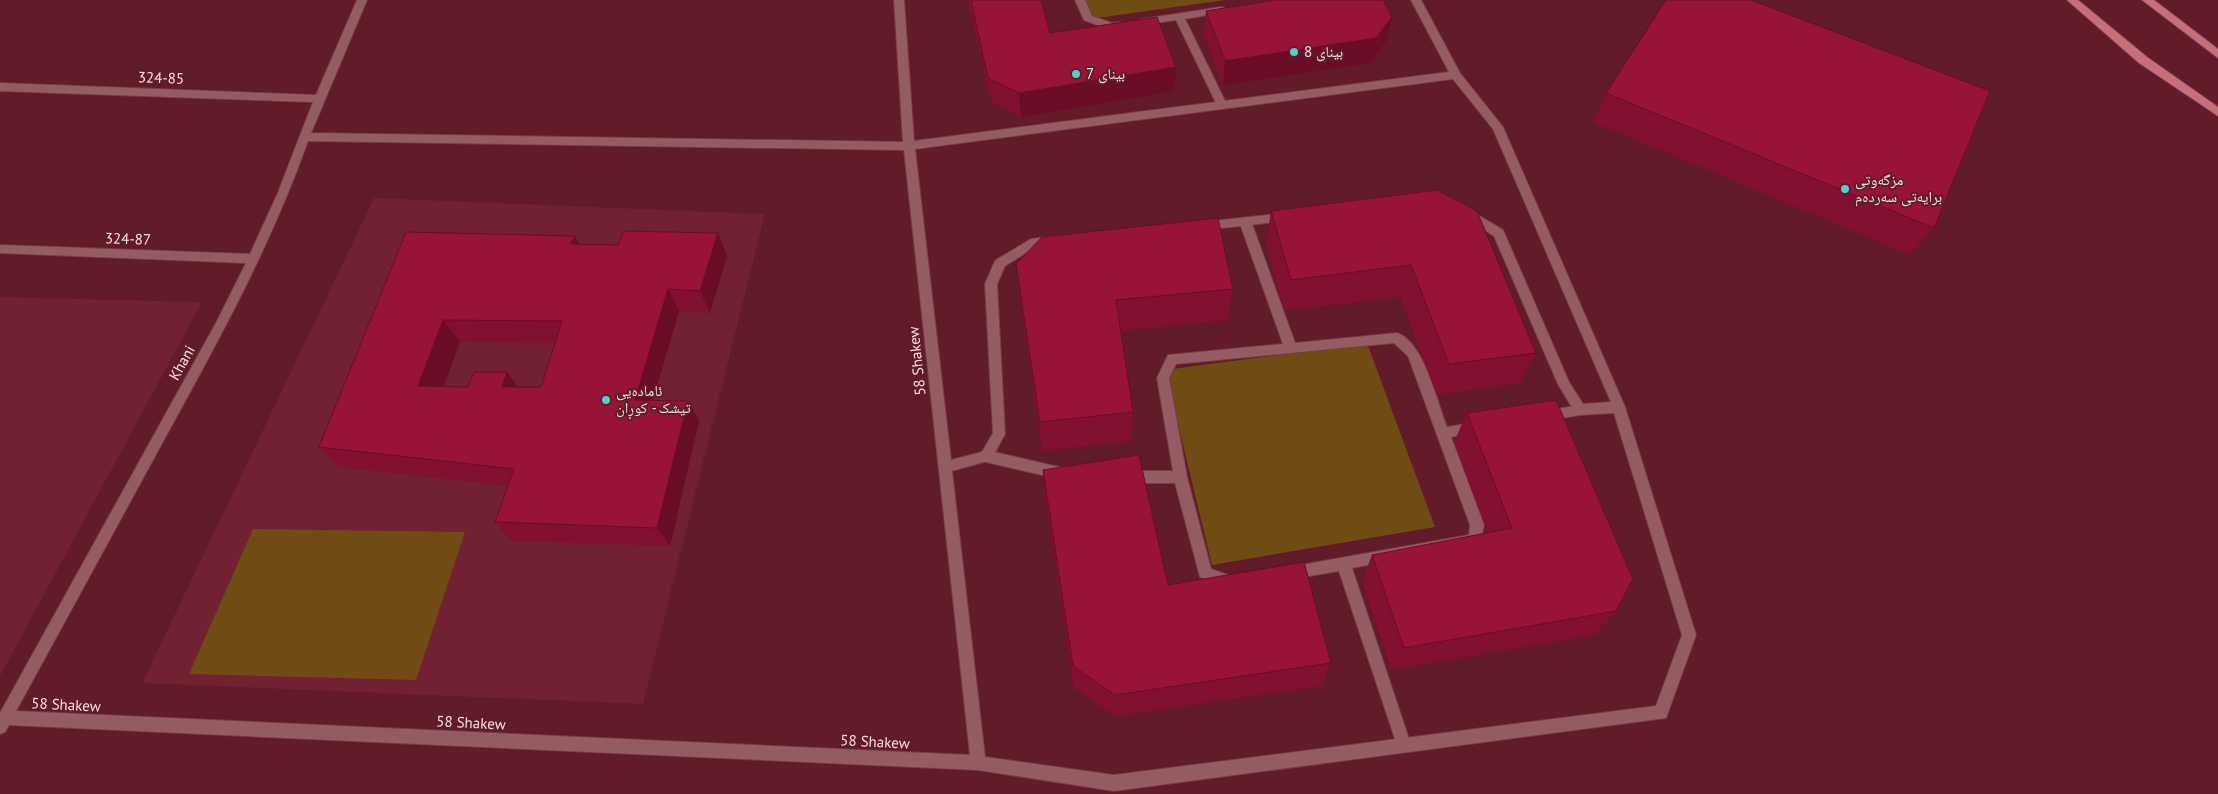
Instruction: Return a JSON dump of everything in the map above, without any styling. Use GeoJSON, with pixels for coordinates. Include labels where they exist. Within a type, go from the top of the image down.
{"type":"FeatureCollection","features":[{"type":"Feature","properties":{"kind":"main road"},"geometry":{"type":"LineString","coordinates":[[2072,0],[2143,60],[2218,112]]}},
{"type":"Feature","properties":{"kind":"main road"},"geometry":{"type":"LineString","coordinates":[[2147,0],[2218,54]]}},
{"type":"Feature","properties":{"kind":"street","name":"Khani"},"geometry":{"type":"LineString","coordinates":[[2,723],[220,326],[254,259],[283,196],[304,137],[362,0]]}},
{"type":"Feature","properties":{"kind":"street","name":"58 Shakew"},"geometry":{"type":"LineString","coordinates":[[2,723],[978,763],[909,146],[899,0]]}},
{"type":"Feature","properties":{"kind":"street"},"geometry":{"type":"LineString","coordinates":[[1080,0],[1088,18],[1111,27],[1235,8]]}},
{"type":"Feature","properties":{"kind":"street"},"geometry":{"type":"LineString","coordinates":[[978,763],[1114,783],[1661,713],[1689,635],[1619,407],[1498,127],[1456,74],[1416,0]]}},
{"type":"Feature","properties":{"kind":"street"},"geometry":{"type":"LineString","coordinates":[[1179,17],[1222,105]]}},
{"type":"Feature","properties":{"kind":"street"},"geometry":{"type":"LineString","coordinates":[[304,137],[909,146],[1456,74]]}},
{"type":"Feature","properties":{"kind":"street","name":"324-85"},"geometry":{"type":"LineString","coordinates":[[0,87],[320,98]]}},
{"type":"Feature","properties":{"kind":"street"},"geometry":{"type":"LineString","coordinates":[[1452,210],[1470,214],[1499,233],[1564,384],[1580,410]]}},
{"type":"Feature","properties":{"kind":"street"},"geometry":{"type":"LineString","coordinates":[[1188,227],[1302,216]]}},
{"type":"Feature","properties":{"kind":"street"},"geometry":{"type":"LineString","coordinates":[[1245,221],[1291,348]]}},
{"type":"Feature","properties":{"kind":"street"},"geometry":{"type":"LineString","coordinates":[[986,456],[999,434],[991,284],[1000,263],[1035,242],[1063,239]]}},
{"type":"Feature","properties":{"kind":"street","name":"324-87"},"geometry":{"type":"LineString","coordinates":[[0,249],[254,259]]}},
{"type":"Feature","properties":{"kind":"street"},"geometry":{"type":"LineString","coordinates":[[1397,338],[1413,353],[1477,526],[1475,540],[1234,583],[1205,574],[1180,477],[1163,378],[1172,360],[1291,348],[1397,338]]}},
{"type":"Feature","properties":{"kind":"street"},"geometry":{"type":"LineString","coordinates":[[1531,418],[1580,410],[1619,407]]}},
{"type":"Feature","properties":{"kind":"street"},"geometry":{"type":"LineString","coordinates":[[1442,433],[1492,425]]}},
{"type":"Feature","properties":{"kind":"street"},"geometry":{"type":"LineString","coordinates":[[945,467],[986,456],[1070,476]]}},
{"type":"Feature","properties":{"kind":"street"},"geometry":{"type":"LineString","coordinates":[[1116,476],[1180,477]]}},
{"type":"Feature","properties":{"kind":"street"},"geometry":{"type":"LineString","coordinates":[[1343,563],[1404,745]]}},
{"type":"Feature","properties":{"kind":"shaded area"},"geometry":{"type":"Polygon","coordinates":[[[1077,0],[1225,0],[1083,20],[1077,0]]]}},
{"type":"Feature","properties":{"kind":"shaded area"},"geometry":{"type":"Polygon","coordinates":[[[374,198],[765,214],[643,704],[142,683],[374,198]]]}},
{"type":"Feature","properties":{"kind":"shaded area"},"geometry":{"type":"Polygon","coordinates":[[[0,297],[202,302],[0,676],[0,297]]]}},
{"type":"Feature","properties":{"kind":"shaded area"},"geometry":{"type":"Polygon","coordinates":[[[1367,343],[1435,527],[1212,565],[1165,370],[1367,343]]]}},
{"type":"Feature","properties":{"kind":"shaded area"},"geometry":{"type":"Polygon","coordinates":[[[253,529],[465,532],[416,680],[189,674],[253,529]]]}},
{"type":"Feature","properties":{"kind":"building","name":"بيناى 7"},"geometry":{"type":"Polygon","coordinates":[[[971,0],[1041,0],[1050,33],[1157,17],[1176,67],[1019,93],[988,78],[971,0]]]}},
{"type":"Feature","properties":{"kind":"building"},"geometry":{"type":"Polygon","coordinates":[[[1275,0],[1383,0],[1392,17],[1376,38],[1225,61],[1206,11],[1275,0]]]}},
{"type":"Feature","properties":{"kind":"building","name":"مزگەوتی برایەتی سەردەم"},"geometry":{"type":"Polygon","coordinates":[[[1666,0],[1751,0],[1990,91],[1934,228],[1606,93],[1666,0]]]}},
{"type":"Feature","properties":{"kind":"building"},"geometry":{"type":"Polygon","coordinates":[[[1437,190],[1477,211],[1536,353],[1449,364],[1411,265],[1291,280],[1271,211],[1437,190]]]}},
{"type":"Feature","properties":{"kind":"building"},"geometry":{"type":"Polygon","coordinates":[[[1218,218],[1233,289],[1116,300],[1133,412],[1040,422],[1016,264],[1042,237],[1218,218]]]}},
{"type":"Feature","properties":{"kind":"building","name":"ئامادەیی تیشک - کوڕان"},"geometry":{"type":"Polygon","coordinates":[[[624,231],[718,233],[700,291],[668,289],[635,400],[688,401],[657,528],[495,522],[514,469],[319,447],[406,232],[575,236],[570,244],[618,245],[624,231]],[[443,320],[418,386],[468,387],[474,372],[507,372],[502,387],[541,387],[562,321],[443,320]]]}},
{"type":"Feature","properties":{"kind":"building"},"geometry":{"type":"Polygon","coordinates":[[[1556,400],[1633,579],[1616,611],[1404,648],[1372,555],[1512,528],[1467,413],[1556,400]]]}},
{"type":"Feature","properties":{"kind":"building"},"geometry":{"type":"Polygon","coordinates":[[[1139,455],[1168,585],[1304,562],[1331,663],[1115,695],[1073,666],[1043,470],[1139,455]]]}},
{"type":"Feature","properties":{"kind":"place","name":"بيناى 8"},"geometry":{"type":"Point","coordinates":[1294,52]}},
{"type":"Feature","properties":{"kind":"place","name":"بيناى 7"},"geometry":{"type":"Point","coordinates":[1076,74]}},
{"type":"Feature","properties":{"kind":"place","name":"مزگەوتی برایەتی سەردەم"},"geometry":{"type":"Point","coordinates":[1845,189]}},
{"type":"Feature","properties":{"kind":"place","name":"ئامادەیی تیشک - کوڕان"},"geometry":{"type":"Point","coordinates":[606,400]}}]}
